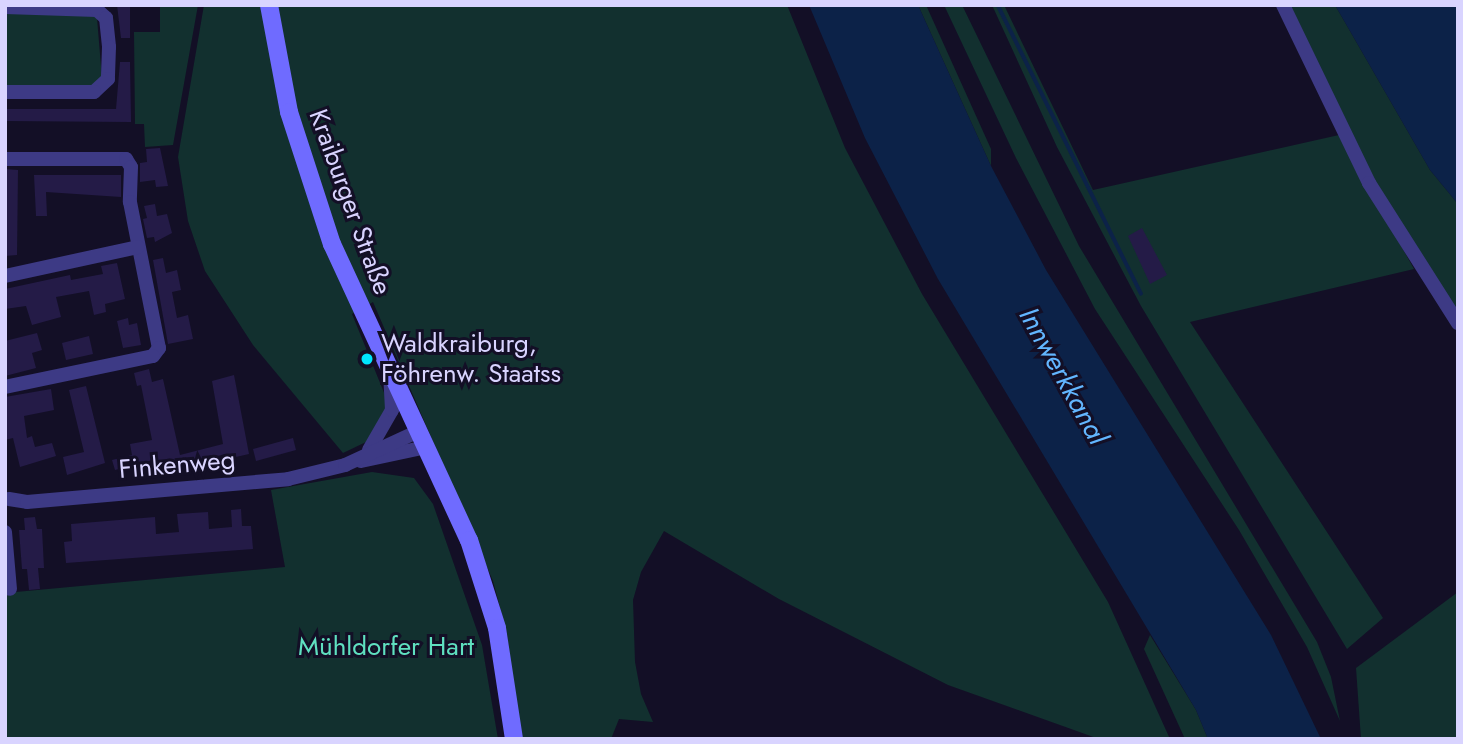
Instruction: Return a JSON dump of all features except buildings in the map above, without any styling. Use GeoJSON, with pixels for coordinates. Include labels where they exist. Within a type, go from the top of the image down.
{"type":"FeatureCollection","features":[{"type":"Feature","properties":{"kind":"main road","name":"Kraiburger Straße"},"geometry":{"type":"LineString","coordinates":[[269,5],[279,73],[317,203],[390,371],[469,540],[505,665],[514,739]]}},
{"type":"Feature","properties":{"kind":"street"},"geometry":{"type":"LineString","coordinates":[[1283,5],[1368,183],[1458,323]]}},
{"type":"Feature","properties":{"kind":"street"},"geometry":{"type":"LineString","coordinates":[[5,6],[97,10],[106,18],[109,47],[108,79],[94,92],[5,92]]}},
{"type":"Feature","properties":{"kind":"street"},"geometry":{"type":"LineString","coordinates":[[5,159],[126,159],[131,167],[130,202],[159,348],[153,356],[5,387]]}},
{"type":"Feature","properties":{"kind":"street"},"geometry":{"type":"LineString","coordinates":[[5,276],[138,247]]}},
{"type":"Feature","properties":{"kind":"street"},"geometry":{"type":"LineString","coordinates":[[360,459],[380,436],[392,410],[390,371]]}},
{"type":"Feature","properties":{"kind":"street","name":"Finkenweg"},"geometry":{"type":"LineString","coordinates":[[6,501],[27,502],[230,486],[320,473],[422,439]]}},
{"type":"Feature","properties":{"kind":"street"},"geometry":{"type":"LineString","coordinates":[[5,531],[10,589]]}},
{"type":"Feature","properties":{"kind":"green space"},"geometry":{"type":"Polygon","coordinates":[[[160,5],[198,5],[173,145],[145,147],[144,124],[135,124],[134,32],[160,32],[160,5]]]}},
{"type":"Feature","properties":{"kind":"green space"},"geometry":{"type":"Polygon","coordinates":[[[204,5],[787,5],[845,148],[922,294],[1108,602],[1170,739],[1099,739],[948,685],[779,599],[664,531],[641,572],[633,600],[635,662],[641,694],[653,722],[619,719],[611,739],[520,739],[507,634],[493,581],[373,302],[352,314],[387,400],[386,414],[366,442],[343,453],[253,345],[205,271],[188,221],[178,157],[204,5]]]}},
{"type":"Feature","properties":{"kind":"green space"},"geometry":{"type":"Polygon","coordinates":[[[918,5],[926,5],[991,149],[991,166],[918,5]]]}},
{"type":"Feature","properties":{"kind":"green space"},"geometry":{"type":"Polygon","coordinates":[[[944,5],[962,5],[1079,246],[1317,642],[1331,677],[1340,721],[1307,647],[1239,530],[1095,309],[1016,158],[944,5]]]}},
{"type":"Feature","properties":{"kind":"green space"},"geometry":{"type":"Polygon","coordinates":[[[992,5],[1004,5],[1093,190],[1339,135],[1414,269],[1190,322],[1383,618],[1347,649],[1141,306],[1057,147],[992,5]]]}},
{"type":"Feature","properties":{"kind":"green space"},"geometry":{"type":"Polygon","coordinates":[[[1288,5],[1335,5],[1430,170],[1458,204],[1458,312],[1400,228],[1346,130],[1288,5]]]}},
{"type":"Feature","properties":{"kind":"green space"},"geometry":{"type":"Polygon","coordinates":[[[5,10],[86,12],[97,18],[102,78],[92,87],[5,86],[5,10]]]}},
{"type":"Feature","properties":{"kind":"green space","name":"Mühldorfer Hart"},"geometry":{"type":"Polygon","coordinates":[[[372,472],[414,478],[433,504],[482,645],[498,739],[5,739],[5,593],[285,567],[271,490],[372,472]]]}},
{"type":"Feature","properties":{"kind":"green space"},"geometry":{"type":"Polygon","coordinates":[[[1458,592],[1458,739],[1361,739],[1356,668],[1458,592]]]}},
{"type":"Feature","properties":{"kind":"green space"},"geometry":{"type":"Polygon","coordinates":[[[1150,635],[1196,710],[1208,739],[1185,739],[1144,649],[1150,635]]]}},
{"type":"Feature","properties":{"kind":"water","name":"Innwerkkanal"},"geometry":{"type":"Polygon","coordinates":[[[809,5],[918,5],[991,166],[1046,270],[1271,635],[1321,739],[1208,739],[1196,710],[938,279],[865,138],[809,5]]]}},
{"type":"Feature","properties":{"kind":"water"},"geometry":{"type":"Polygon","coordinates":[[[1335,5],[1458,5],[1458,204],[1430,170],[1335,5]]]}},
{"type":"Feature","properties":{"kind":"waterway"},"geometry":{"type":"LineString","coordinates":[[998,5],[1141,293]]}},
{"type":"Feature","properties":{"kind":"place","name":"Waldkraiburg, Föhrenw. Staatss"},"geometry":{"type":"Point","coordinates":[367,359]}}]}
